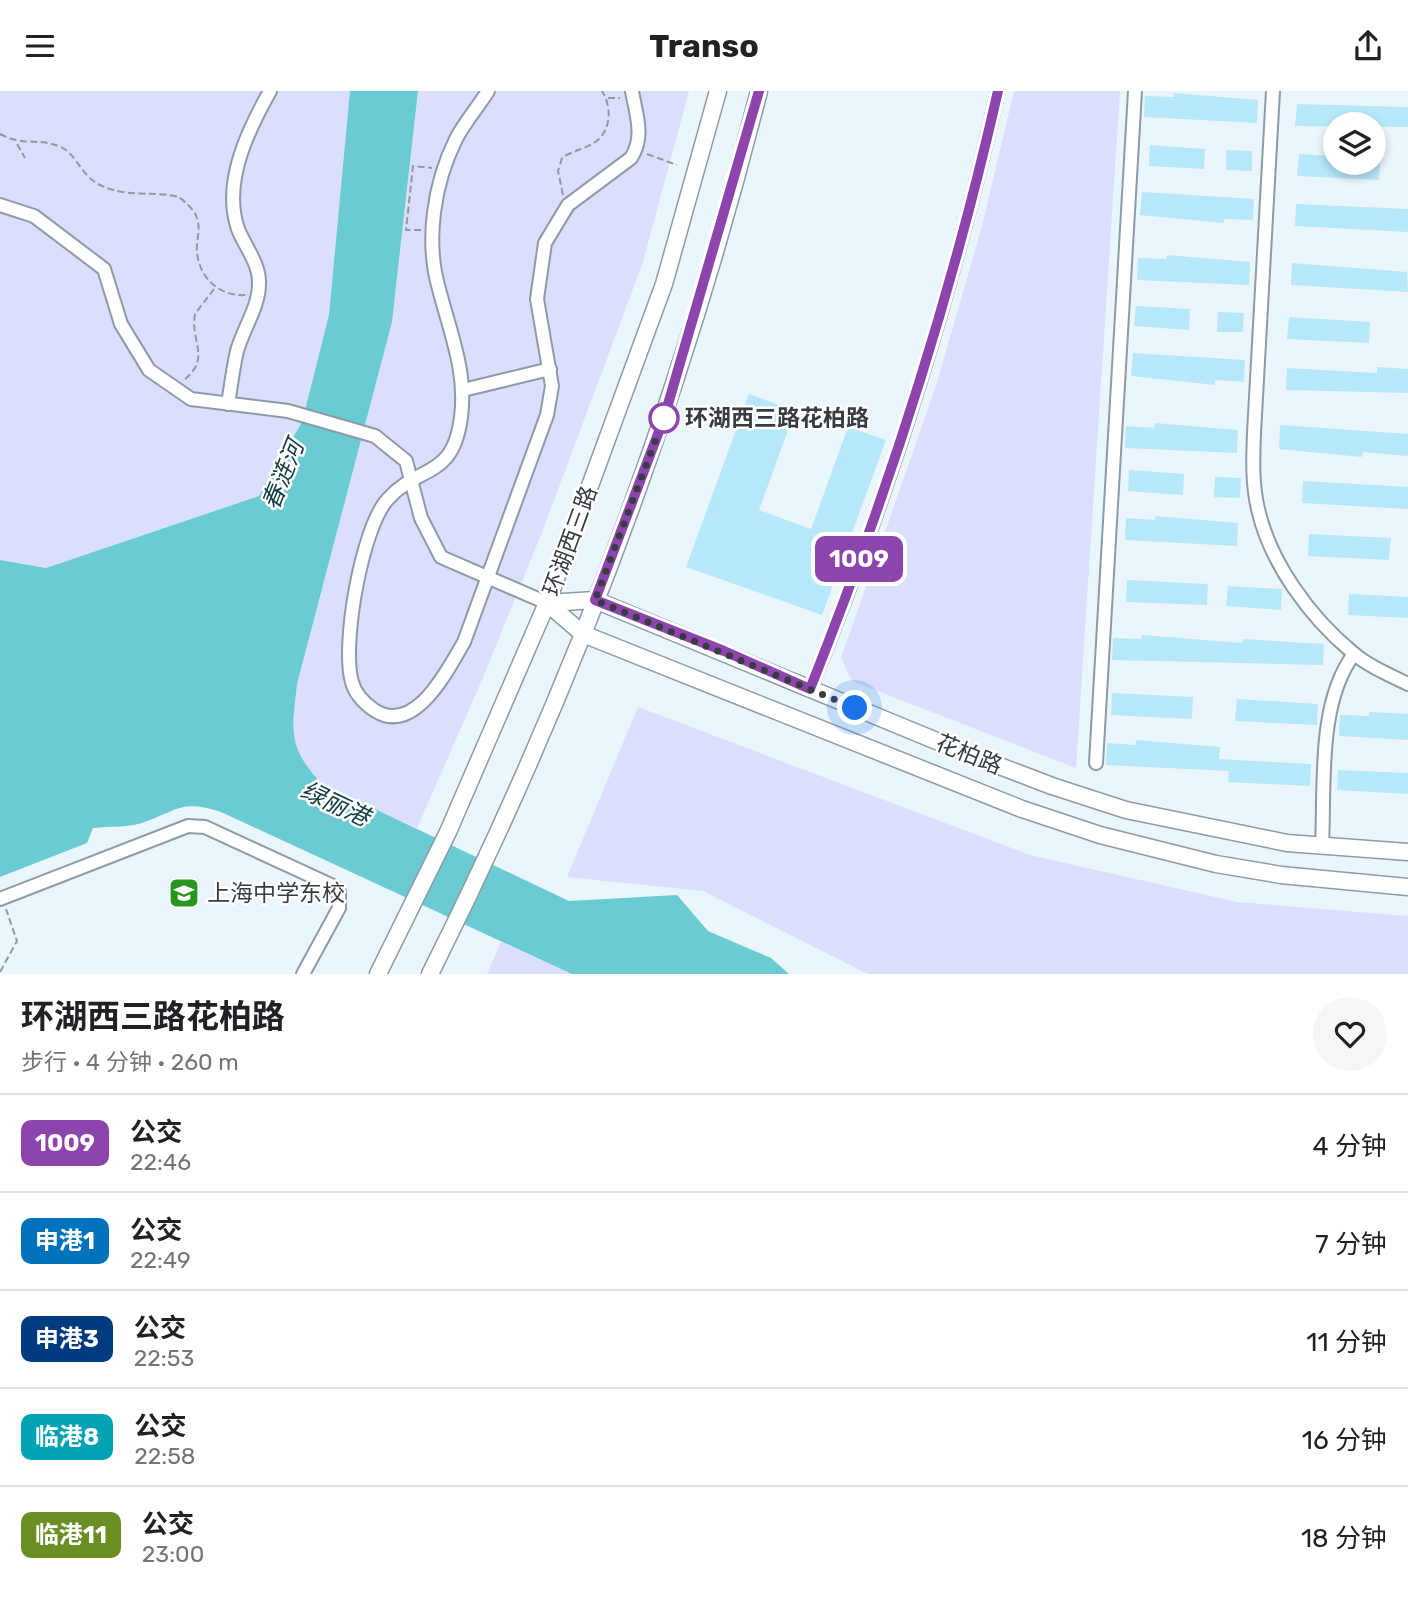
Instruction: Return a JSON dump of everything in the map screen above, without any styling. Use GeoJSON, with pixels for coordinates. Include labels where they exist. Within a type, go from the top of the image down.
{"type":"FeatureCollection","features":[{"type":"Feature","properties":{"kind":"main road","name":"环湖西三路"},"geometry":{"type":"LineString","coordinates":[[378,974],[448,832],[547,603],[664,284],[718,91]]}},
{"type":"Feature","properties":{"kind":"main road","name":"环湖西三路"},"geometry":{"type":"LineString","coordinates":[[430,974],[490,851],[583,634],[664,418],[759,91]]}},
{"type":"Feature","properties":{"kind":"main road","name":"花柏路"},"geometry":{"type":"LineString","coordinates":[[547,603],[595,600],[1052,786],[1126,810],[1226,832],[1321,846],[1408,852]]}},
{"type":"Feature","properties":{"kind":"main road","name":"花柏路"},"geometry":{"type":"LineString","coordinates":[[547,603],[583,634],[1023,809],[1100,835],[1216,863],[1282,875],[1408,887]]}},
{"type":"Feature","properties":{"kind":"street"},"geometry":{"type":"LineString","coordinates":[[229,404],[237,350],[258,295],[257,269],[238,228],[235,183],[240,156],[270,91]]}},
{"type":"Feature","properties":{"kind":"street"},"geometry":{"type":"LineString","coordinates":[[488,91],[456,140],[433,214],[438,286],[456,342],[463,390],[455,443],[435,470],[412,481],[386,500],[375,518],[350,618],[347,661],[352,684],[361,700],[377,712],[390,715],[405,714],[424,702],[446,673],[464,642],[547,415],[552,386],[537,299],[538,272],[545,243],[568,205],[631,159],[636,151],[640,131],[632,91]]}},
{"type":"Feature","properties":{"kind":"street"},"geometry":{"type":"LineString","coordinates":[[810,689],[870,527],[914,397],[957,251],[999,91]]}},
{"type":"Feature","properties":{"kind":"street"},"geometry":{"type":"LineString","coordinates":[[1096,763],[1135,91]]}},
{"type":"Feature","properties":{"kind":"street"},"geometry":{"type":"LineString","coordinates":[[1273,91],[1254,433],[1253,477],[1258,510],[1290,582],[1314,613],[1354,654],[1408,684]]}},
{"type":"Feature","properties":{"kind":"street"},"geometry":{"type":"LineString","coordinates":[[0,205],[34,216],[104,269],[121,324],[149,370],[191,399],[288,411],[375,436],[406,461],[421,518],[441,557],[547,603]]}},
{"type":"Feature","properties":{"kind":"street"},"geometry":{"type":"LineString","coordinates":[[463,390],[550,369]]}},
{"type":"Feature","properties":{"kind":"street"},"geometry":{"type":"LineString","coordinates":[[1321,846],[1330,711],[1335,685],[1354,654]]}},
{"type":"Feature","properties":{"kind":"street"},"geometry":{"type":"LineString","coordinates":[[1,898],[188,826],[205,827],[333,886],[339,892],[339,908],[303,974]]}},
{"type":"Feature","properties":{"kind":"path"},"geometry":{"type":"LineString","coordinates":[[568,205],[559,184],[558,171],[562,158],[595,143],[602,135],[609,121],[610,108],[602,91]]}},
{"type":"Feature","properties":{"kind":"path"},"geometry":{"type":"LineString","coordinates":[[0,134],[17,143],[45,141],[65,149],[91,179],[118,191],[179,197],[196,216],[199,225],[197,253],[204,272],[215,288],[237,296],[258,295]]}},
{"type":"Feature","properties":{"kind":"path"},"geometry":{"type":"LineString","coordinates":[[17,143],[25,158]]}},
{"type":"Feature","properties":{"kind":"path"},"geometry":{"type":"LineString","coordinates":[[636,151],[677,165]]}},
{"type":"Feature","properties":{"kind":"path"},"geometry":{"type":"LineString","coordinates":[[433,230],[406,230],[413,166],[445,169]]}},
{"type":"Feature","properties":{"kind":"path"},"geometry":{"type":"LineString","coordinates":[[172,386],[186,379],[198,365],[195,314],[215,288]]}},
{"type":"Feature","properties":{"kind":"path"},"geometry":{"type":"LineString","coordinates":[[0,972],[17,941],[1,898]]}},
{"type":"Feature","properties":{"kind":"shaded area"},"geometry":{"type":"Polygon","coordinates":[[[0,91],[350,91],[329,315],[302,422],[259,496],[46,568],[0,560],[0,91]]]}},
{"type":"Feature","properties":{"kind":"shaded area"},"geometry":{"type":"Polygon","coordinates":[[[418,91],[689,91],[643,262],[543,530],[482,680],[417,828],[335,790],[308,770],[300,759],[294,741],[293,722],[297,684],[392,322],[418,91]]]}},
{"type":"Feature","properties":{"kind":"shaded area"},"geometry":{"type":"Polygon","coordinates":[[[1014,91],[1120,91],[1076,768],[852,681],[841,658],[937,383],[982,226],[1014,91]]]}},
{"type":"Feature","properties":{"kind":"shaded area"},"geometry":{"type":"Polygon","coordinates":[[[638,707],[1030,855],[1237,902],[1408,916],[1408,974],[868,974],[703,891],[567,877],[638,707]]]}},
{"type":"Feature","properties":{"kind":"shaded area"},"geometry":{"type":"Polygon","coordinates":[[[501,942],[572,974],[487,974],[501,942]]]}},
{"type":"Feature","properties":{"kind":"water"},"geometry":{"type":"Polygon","coordinates":[[[350,91],[418,91],[392,322],[297,684],[293,727],[297,748],[322,784],[569,901],[677,895],[708,931],[771,958],[789,974],[572,974],[221,812],[207,808],[180,808],[136,825],[93,828],[87,843],[0,877],[0,560],[46,568],[259,496],[302,422],[329,315],[350,91]]]}},
{"type":"Feature","properties":{"kind":"building"},"geometry":{"type":"Polygon","coordinates":[[[1174,93],[1258,100],[1257,123],[1144,117],[1145,96],[1174,97],[1174,93]]]}},
{"type":"Feature","properties":{"kind":"building"},"geometry":{"type":"Polygon","coordinates":[[[1297,104],[1408,107],[1408,127],[1386,127],[1386,112],[1323,112],[1323,126],[1295,126],[1297,104]]]}},
{"type":"Feature","properties":{"kind":"building"},"geometry":{"type":"Polygon","coordinates":[[[1150,145],[1205,149],[1204,169],[1149,166],[1150,145]]]}},
{"type":"Feature","properties":{"kind":"building"},"geometry":{"type":"Polygon","coordinates":[[[1226,150],[1252,151],[1252,171],[1226,170],[1226,150]]]}},
{"type":"Feature","properties":{"kind":"building"},"geometry":{"type":"Polygon","coordinates":[[[1299,154],[1323,155],[1323,175],[1379,175],[1379,180],[1297,176],[1299,154]]]}},
{"type":"Feature","properties":{"kind":"building"},"geometry":{"type":"Polygon","coordinates":[[[1142,192],[1254,199],[1253,220],[1224,219],[1224,223],[1140,215],[1142,192]]]}},
{"type":"Feature","properties":{"kind":"building"},"geometry":{"type":"Polygon","coordinates":[[[1296,204],[1408,209],[1408,232],[1295,226],[1296,204]]]}},
{"type":"Feature","properties":{"kind":"building"},"geometry":{"type":"Polygon","coordinates":[[[1167,255],[1250,262],[1249,285],[1137,280],[1138,258],[1166,259],[1167,255]]]}},
{"type":"Feature","properties":{"kind":"building"},"geometry":{"type":"Polygon","coordinates":[[[1292,263],[1407,272],[1408,292],[1291,285],[1292,263]]]}},
{"type":"Feature","properties":{"kind":"building"},"geometry":{"type":"Polygon","coordinates":[[[1136,306],[1190,309],[1189,330],[1134,326],[1136,306]]]}},
{"type":"Feature","properties":{"kind":"building"},"geometry":{"type":"Polygon","coordinates":[[[1218,312],[1244,313],[1243,332],[1217,332],[1218,312]]]}},
{"type":"Feature","properties":{"kind":"building"},"geometry":{"type":"Polygon","coordinates":[[[1289,317],[1370,322],[1369,343],[1287,339],[1289,317]]]}},
{"type":"Feature","properties":{"kind":"building"},"geometry":{"type":"Polygon","coordinates":[[[1133,353],[1245,360],[1244,382],[1215,380],[1215,385],[1131,376],[1133,353]]]}},
{"type":"Feature","properties":{"kind":"building"},"geometry":{"type":"Polygon","coordinates":[[[1377,367],[1408,369],[1408,393],[1286,390],[1287,368],[1377,373],[1377,367]]]}},
{"type":"Feature","properties":{"kind":"building"},"geometry":{"type":"Polygon","coordinates":[[[749,394],[795,411],[759,510],[811,529],[848,427],[886,440],[822,615],[686,567],[749,394]]]}},
{"type":"Feature","properties":{"kind":"building"},"geometry":{"type":"Polygon","coordinates":[[[1155,423],[1238,430],[1237,453],[1125,448],[1126,426],[1154,428],[1155,423]]]}},
{"type":"Feature","properties":{"kind":"building"},"geometry":{"type":"Polygon","coordinates":[[[1280,425],[1408,434],[1408,456],[1363,452],[1362,457],[1279,449],[1280,425]]]}},
{"type":"Feature","properties":{"kind":"building"},"geometry":{"type":"Polygon","coordinates":[[[1129,470],[1184,474],[1183,495],[1128,491],[1129,470]]]}},
{"type":"Feature","properties":{"kind":"building"},"geometry":{"type":"Polygon","coordinates":[[[1215,477],[1241,478],[1240,498],[1214,497],[1215,477]]]}},
{"type":"Feature","properties":{"kind":"building"},"geometry":{"type":"Polygon","coordinates":[[[1303,481],[1408,487],[1408,509],[1302,503],[1303,481]]]}},
{"type":"Feature","properties":{"kind":"building"},"geometry":{"type":"Polygon","coordinates":[[[1155,516],[1238,523],[1237,546],[1125,540],[1126,518],[1155,520],[1155,516]]]}},
{"type":"Feature","properties":{"kind":"building"},"geometry":{"type":"Polygon","coordinates":[[[1309,534],[1391,538],[1389,560],[1308,556],[1309,534]]]}},
{"type":"Feature","properties":{"kind":"building"},"geometry":{"type":"Polygon","coordinates":[[[1127,580],[1208,584],[1207,605],[1126,602],[1127,580]]]}},
{"type":"Feature","properties":{"kind":"building"},"geometry":{"type":"Polygon","coordinates":[[[1228,586],[1282,589],[1281,610],[1226,606],[1228,586]]]}},
{"type":"Feature","properties":{"kind":"building"},"geometry":{"type":"Polygon","coordinates":[[[1349,594],[1408,597],[1408,618],[1348,615],[1349,594]]]}},
{"type":"Feature","properties":{"kind":"building"},"geometry":{"type":"Polygon","coordinates":[[[1142,635],[1242,643],[1243,639],[1324,644],[1323,665],[1112,660],[1113,638],[1141,639],[1142,635]]]}},
{"type":"Feature","properties":{"kind":"building"},"geometry":{"type":"Polygon","coordinates":[[[1112,693],[1193,697],[1192,719],[1111,715],[1112,693]]]}},
{"type":"Feature","properties":{"kind":"building"},"geometry":{"type":"Polygon","coordinates":[[[1237,699],[1318,704],[1317,725],[1235,721],[1237,699]]]}},
{"type":"Feature","properties":{"kind":"building"},"geometry":{"type":"Polygon","coordinates":[[[1369,712],[1408,714],[1408,740],[1339,736],[1340,715],[1369,716],[1369,712]]]}},
{"type":"Feature","properties":{"kind":"building"},"geometry":{"type":"Polygon","coordinates":[[[1136,740],[1220,747],[1219,759],[1311,764],[1310,786],[1228,782],[1229,771],[1106,765],[1107,743],[1136,745],[1136,740]]]}},
{"type":"Feature","properties":{"kind":"building"},"geometry":{"type":"Polygon","coordinates":[[[1338,770],[1408,773],[1408,794],[1337,790],[1338,770]]]}},
{"type":"Feature","properties":{"kind":"bus line","name":"1009"},"geometry":{"type":"LineString","coordinates":[[759,91],[745,148],[664,418],[595,600],[724,651],[773,675],[810,689],[870,527],[914,397],[957,251],[998,91]]}},
{"type":"Feature","properties":{"kind":"place","name":"环湖西三路花柏路"},"geometry":{"type":"Point","coordinates":[664,418]}},
{"type":"Feature","properties":{"kind":"place","name":"上海中学东校"},"geometry":{"type":"Point","coordinates":[184,893]}},
{"type":"Feature","properties":{"kind":"route"},"geometry":{"type":"LineString","coordinates":[[664,418],[595,600],[724,651],[773,675],[855,708]]}},
{"type":"Feature","properties":{"kind":"water label","name":"春涟河"},"geometry":{"type":"Point","coordinates":[283,475]}},
{"type":"Feature","properties":{"kind":"water label","name":"绿丽港"},"geometry":{"type":"Point","coordinates":[335,804]}}]}
